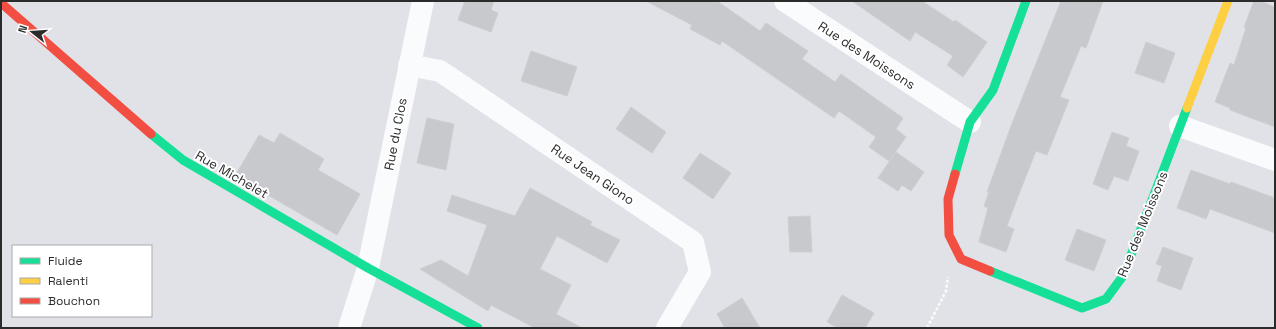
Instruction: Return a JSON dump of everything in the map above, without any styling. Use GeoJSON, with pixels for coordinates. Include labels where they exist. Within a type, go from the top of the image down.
{"type":"FeatureCollection","features":[{"type":"Feature","properties":{"kind":"street","name":"Rue du Clos"},"geometry":{"type":"LineString","coordinates":[[349,328],[368,268],[423,1]]}},
{"type":"Feature","properties":{"kind":"street","name":"Rue des Moissons"},"geometry":{"type":"LineString","coordinates":[[785,1],[970,122]]}},
{"type":"Feature","properties":{"kind":"street"},"geometry":{"type":"LineString","coordinates":[[961,259],[949,235],[948,200],[970,122],[992,90],[1026,1]]}},
{"type":"Feature","properties":{"kind":"street","name":"Rue des Moissons"},"geometry":{"type":"LineString","coordinates":[[961,259],[1082,308],[1106,300],[1123,276],[1228,1]]}},
{"type":"Feature","properties":{"kind":"street","name":"Rue Michelet"},"geometry":{"type":"LineString","coordinates":[[1,3],[140,125],[183,160],[368,268],[478,328]]}},
{"type":"Feature","properties":{"kind":"street","name":"Rue Jean Giono"},"geometry":{"type":"LineString","coordinates":[[409,65],[440,71],[693,242],[700,272],[667,328]]}},
{"type":"Feature","properties":{"kind":"street"},"geometry":{"type":"LineString","coordinates":[[1180,126],[1275,160]]}},
{"type":"Feature","properties":{"kind":"path"},"geometry":{"type":"LineString","coordinates":[[927,328],[946,291],[949,268],[961,259]]}},
{"type":"Feature","properties":{"kind":"building"},"geometry":{"type":"Polygon","coordinates":[[[465,1],[494,1],[491,10],[498,13],[491,32],[458,20],[465,1]]]}},
{"type":"Feature","properties":{"kind":"building"},"geometry":{"type":"Polygon","coordinates":[[[646,1],[717,1],[760,31],[766,23],[808,51],[802,59],[835,82],[841,74],[903,118],[896,129],[906,137],[889,161],[869,147],[876,137],[839,111],[834,118],[722,41],[720,45],[690,29],[692,25],[646,1]]]}},
{"type":"Feature","properties":{"kind":"building"},"geometry":{"type":"Polygon","coordinates":[[[852,1],[922,1],[954,22],[955,20],[987,42],[963,77],[947,65],[953,56],[915,32],[910,41],[852,1]]]}},
{"type":"Feature","properties":{"kind":"building"},"geometry":{"type":"Polygon","coordinates":[[[1061,1],[1103,1],[1086,48],[1081,46],[1060,97],[1069,100],[1047,155],[1036,151],[1019,194],[1007,226],[1014,229],[1006,252],[979,242],[988,208],[984,206],[989,192],[987,192],[1011,126],[1061,1]]]}},
{"type":"Feature","properties":{"kind":"building"},"geometry":{"type":"Polygon","coordinates":[[[1254,1],[1260,1],[1275,7],[1275,127],[1230,110],[1230,108],[1215,102],[1230,63],[1234,65],[1246,28],[1244,27],[1254,1]]]}},
{"type":"Feature","properties":{"kind":"building"},"geometry":{"type":"Polygon","coordinates":[[[1146,42],[1175,53],[1164,83],[1135,73],[1146,42]]]}},
{"type":"Feature","properties":{"kind":"building"},"geometry":{"type":"Polygon","coordinates":[[[531,51],[577,67],[567,96],[521,81],[531,51]]]}},
{"type":"Feature","properties":{"kind":"building"},"geometry":{"type":"Polygon","coordinates":[[[631,107],[666,132],[652,153],[616,129],[631,107]]]}},
{"type":"Feature","properties":{"kind":"building"},"geometry":{"type":"Polygon","coordinates":[[[427,118],[454,124],[446,170],[417,163],[427,118]]]}},
{"type":"Feature","properties":{"kind":"building"},"geometry":{"type":"Polygon","coordinates":[[[1112,132],[1129,138],[1126,146],[1139,151],[1128,181],[1114,176],[1108,190],[1093,184],[1112,132]]]}},
{"type":"Feature","properties":{"kind":"building"},"geometry":{"type":"Polygon","coordinates":[[[280,133],[324,159],[318,170],[360,194],[337,235],[235,176],[259,135],[274,143],[280,133]]]}},
{"type":"Feature","properties":{"kind":"building"},"geometry":{"type":"Polygon","coordinates":[[[896,152],[924,172],[911,191],[902,185],[898,191],[878,178],[896,152]]]}},
{"type":"Feature","properties":{"kind":"building"},"geometry":{"type":"Polygon","coordinates":[[[700,153],[731,173],[713,199],[683,178],[700,153]]]}},
{"type":"Feature","properties":{"kind":"building"},"geometry":{"type":"Polygon","coordinates":[[[1191,170],[1230,184],[1231,182],[1275,198],[1275,233],[1210,209],[1206,219],[1177,208],[1191,170]]]}},
{"type":"Feature","properties":{"kind":"building"},"geometry":{"type":"Polygon","coordinates":[[[530,188],[592,222],[590,225],[620,240],[607,263],[557,236],[540,269],[571,285],[556,314],[582,328],[535,328],[491,305],[488,311],[420,269],[441,260],[468,276],[487,225],[447,211],[452,195],[515,216],[530,188]]]}},
{"type":"Feature","properties":{"kind":"building"},"geometry":{"type":"Polygon","coordinates":[[[810,216],[812,252],[790,252],[788,217],[810,216]]]}},
{"type":"Feature","properties":{"kind":"building"},"geometry":{"type":"Polygon","coordinates":[[[1077,229],[1106,240],[1094,271],[1065,260],[1077,229]]]}},
{"type":"Feature","properties":{"kind":"building"},"geometry":{"type":"Polygon","coordinates":[[[1163,247],[1193,258],[1181,290],[1157,281],[1162,266],[1156,264],[1163,247]]]}},
{"type":"Feature","properties":{"kind":"building"},"geometry":{"type":"Polygon","coordinates":[[[842,295],[874,313],[865,328],[838,328],[827,322],[842,295]]]}},
{"type":"Feature","properties":{"kind":"building"},"geometry":{"type":"Polygon","coordinates":[[[742,298],[760,328],[725,328],[717,314],[742,298]]]}},
{"type":"Feature","properties":{"kind":"traffic: fast"},"geometry":{"type":"LineString","coordinates":[[955,174],[970,122],[993,90],[1026,1]]}},
{"type":"Feature","properties":{"kind":"traffic: fast"},"geometry":{"type":"LineString","coordinates":[[990,271],[1082,308],[1106,299],[1123,276],[1187,108]]}},
{"type":"Feature","properties":{"kind":"traffic: fast"},"geometry":{"type":"LineString","coordinates":[[151,134],[183,160],[368,268],[478,328]]}},
{"type":"Feature","properties":{"kind":"traffic: slow"},"geometry":{"type":"LineString","coordinates":[[1187,108],[1228,1]]}},
{"type":"Feature","properties":{"kind":"traffic: jam"},"geometry":{"type":"LineString","coordinates":[[1,3],[151,134]]}},
{"type":"Feature","properties":{"kind":"traffic: jam"},"geometry":{"type":"LineString","coordinates":[[955,174],[948,199],[949,235],[961,259],[990,271]]}}]}
